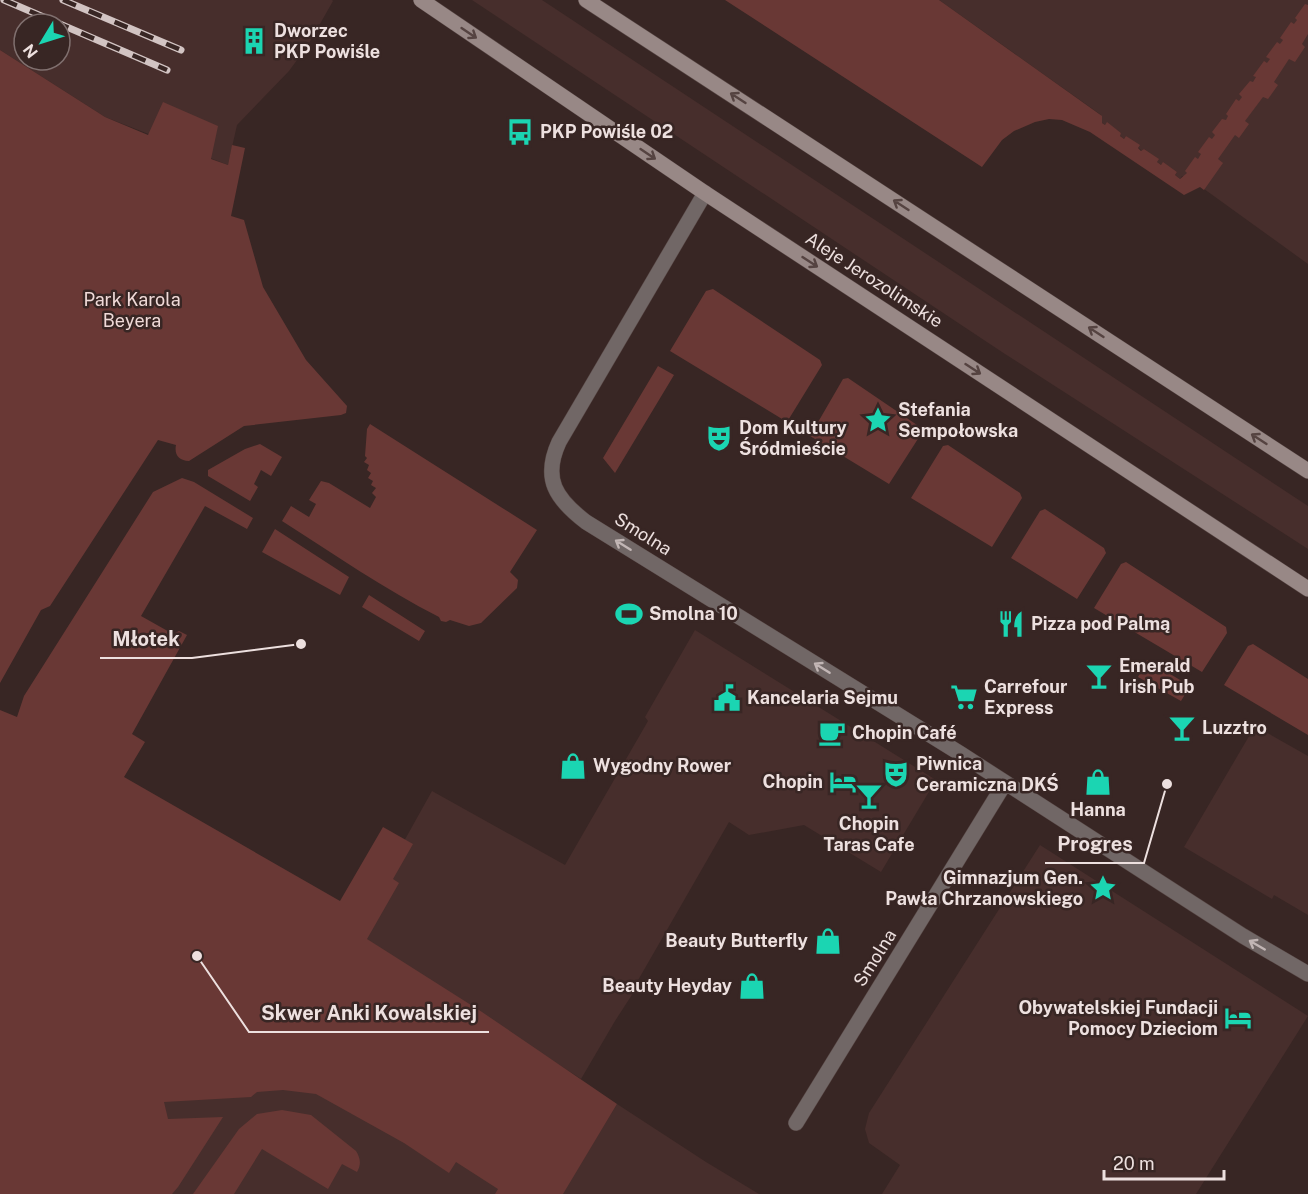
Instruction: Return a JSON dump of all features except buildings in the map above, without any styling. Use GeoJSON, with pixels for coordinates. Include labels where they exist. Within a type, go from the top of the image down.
{"type":"FeatureCollection","features":[{"type":"Feature","properties":{"kind":"main road","name":"Aleje Jerozolimskie"},"geometry":{"type":"LineString","coordinates":[[421,0],[705,194],[1308,589]]}},
{"type":"Feature","properties":{"kind":"main road"},"geometry":{"type":"LineString","coordinates":[[586,0],[1308,471]]}},
{"type":"Feature","properties":{"kind":"street","name":"Smolna"},"geometry":{"type":"LineString","coordinates":[[705,194],[554,453],[551,465],[552,482],[559,497],[586,522],[1005,783],[1243,936],[1308,974]]}},
{"type":"Feature","properties":{"kind":"street","name":"Smolna"},"geometry":{"type":"LineString","coordinates":[[796,1123],[1005,783]]}},
{"type":"Feature","properties":{"kind":"shaded area"},"geometry":{"type":"Polygon","coordinates":[[[0,0],[333,1],[308,45],[289,71],[237,125],[228,165],[105,117],[34,72],[72,72],[72,12],[12,12],[12,58],[0,50],[0,0]]]}},
{"type":"Feature","properties":{"kind":"shaded area"},"geometry":{"type":"Polygon","coordinates":[[[472,0],[542,0],[1308,506],[1308,549],[1005,354],[472,0]]]}},
{"type":"Feature","properties":{"kind":"shaded area"},"geometry":{"type":"Polygon","coordinates":[[[939,0],[1308,0],[1308,264],[1193,181],[1182,176],[1180,179],[1175,175],[1177,172],[1163,163],[1161,165],[1157,162],[1158,159],[1144,149],[1142,151],[1126,136],[1124,139],[1119,135],[1121,133],[1107,123],[1105,125],[1101,122],[1101,115],[939,0]]]}},
{"type":"Feature","properties":{"kind":"shaded area"},"geometry":{"type":"Polygon","coordinates":[[[695,630],[936,780],[881,872],[804,825],[749,835],[729,822],[637,982],[639,984],[581,1079],[354,931],[432,791],[565,865],[648,721],[645,717],[695,630]]]}},
{"type":"Feature","properties":{"kind":"shaded area"},"geometry":{"type":"Polygon","coordinates":[[[1255,726],[1308,756],[1308,915],[1274,895],[1272,899],[1184,847],[1255,726]]]}},
{"type":"Feature","properties":{"kind":"shaded area"},"geometry":{"type":"Polygon","coordinates":[[[1040,845],[1308,1016],[1196,1194],[882,1194],[900,1165],[869,1143],[865,1129],[869,1113],[1040,845]]]}},
{"type":"Feature","properties":{"kind":"shaded area"},"geometry":{"type":"Polygon","coordinates":[[[306,1007],[520,1194],[0,1194],[0,1047],[306,1007]]]}},
{"type":"Feature","properties":{"kind":"shaded area"},"geometry":{"type":"Polygon","coordinates":[[[617,1104],[706,1162],[759,1194],[562,1194],[617,1104]]]}},
{"type":"Feature","properties":{"kind":"green space"},"geometry":{"type":"Polygon","coordinates":[[[725,0],[939,0],[1102,116],[1102,123],[1105,125],[1107,122],[1121,133],[1120,136],[1124,139],[1126,136],[1140,145],[1138,148],[1141,151],[1144,149],[1159,159],[1157,162],[1161,165],[1163,162],[1177,172],[1175,175],[1180,179],[1187,173],[1185,171],[1195,157],[1198,159],[1201,154],[1198,152],[1209,137],[1212,139],[1215,135],[1212,132],[1222,119],[1226,120],[1228,116],[1226,114],[1236,99],[1239,101],[1242,97],[1239,94],[1250,81],[1253,82],[1256,77],[1253,76],[1264,61],[1267,63],[1270,59],[1266,57],[1277,42],[1280,44],[1283,40],[1280,38],[1291,22],[1294,24],[1297,20],[1295,18],[1305,4],[1308,5],[1308,34],[1302,44],[1305,47],[1295,62],[1289,59],[1274,82],[1278,85],[1268,99],[1263,97],[1245,121],[1249,124],[1239,138],[1235,135],[1218,159],[1223,163],[1204,190],[1200,187],[1184,195],[1090,132],[1062,120],[1049,119],[1035,122],[1014,131],[1002,140],[982,167],[725,0]]]}},
{"type":"Feature","properties":{"kind":"green space","name":"Park Karola Beyera"},"geometry":{"type":"Polygon","coordinates":[[[0,50],[12,58],[12,72],[34,72],[105,117],[148,135],[163,102],[218,126],[211,159],[228,165],[232,145],[245,148],[231,216],[244,220],[263,287],[306,360],[347,406],[346,413],[341,415],[244,426],[189,461],[178,457],[176,445],[158,440],[50,606],[41,610],[0,683],[0,50]]]}},
{"type":"Feature","properties":{"kind":"green space"},"geometry":{"type":"Polygon","coordinates":[[[713,289],[820,360],[822,365],[787,422],[670,351],[706,291],[713,289]]]}},
{"type":"Feature","properties":{"kind":"green space"},"geometry":{"type":"Polygon","coordinates":[[[658,366],[674,375],[615,473],[603,458],[658,366]]]}},
{"type":"Feature","properties":{"kind":"green space"},"geometry":{"type":"Polygon","coordinates":[[[848,378],[923,431],[889,484],[810,436],[843,379],[848,378]]]}},
{"type":"Feature","properties":{"kind":"green space"},"geometry":{"type":"Polygon","coordinates":[[[370,424],[537,530],[510,572],[518,580],[517,588],[481,623],[469,626],[450,620],[441,621],[439,617],[379,583],[282,521],[291,506],[309,517],[316,504],[309,500],[321,481],[329,483],[370,508],[376,497],[372,493],[376,488],[371,485],[373,481],[368,478],[371,473],[367,470],[369,465],[364,462],[367,458],[365,456],[367,429],[370,424]]]}},
{"type":"Feature","properties":{"kind":"green space"},"geometry":{"type":"Polygon","coordinates":[[[260,444],[282,457],[271,476],[261,470],[254,484],[258,487],[250,501],[208,476],[208,470],[245,449],[260,444]]]}},
{"type":"Feature","properties":{"kind":"green space"},"geometry":{"type":"Polygon","coordinates":[[[948,445],[1020,493],[1022,498],[992,547],[911,498],[943,446],[948,445]]]}},
{"type":"Feature","properties":{"kind":"green space"},"geometry":{"type":"Polygon","coordinates":[[[182,478],[194,482],[253,518],[247,529],[205,506],[141,616],[173,634],[179,631],[187,635],[132,734],[145,742],[124,777],[340,901],[383,827],[413,844],[393,879],[399,883],[367,939],[482,1012],[617,1104],[563,1194],[495,1194],[498,1189],[456,1162],[449,1173],[404,1143],[316,1094],[283,1090],[257,1092],[251,1097],[164,1102],[168,1119],[223,1117],[172,1194],[0,1194],[0,710],[17,717],[24,696],[153,492],[182,478]]]}},
{"type":"Feature","properties":{"kind":"green space"},"geometry":{"type":"Polygon","coordinates":[[[1045,509],[1104,548],[1106,553],[1077,599],[1011,558],[1040,511],[1045,509]]]}},
{"type":"Feature","properties":{"kind":"green space"},"geometry":{"type":"Polygon","coordinates":[[[275,529],[349,577],[340,595],[262,552],[275,529]]]}},
{"type":"Feature","properties":{"kind":"green space"},"geometry":{"type":"Polygon","coordinates":[[[1126,562],[1226,627],[1227,633],[1202,672],[1094,608],[1121,564],[1126,562]]]}},
{"type":"Feature","properties":{"kind":"green space"},"geometry":{"type":"Polygon","coordinates":[[[369,595],[425,631],[419,641],[362,607],[369,595]]]}},
{"type":"Feature","properties":{"kind":"green space"},"geometry":{"type":"Polygon","coordinates":[[[1253,644],[1308,679],[1308,735],[1224,685],[1248,646],[1253,644]]]}},
{"type":"Feature","properties":{"kind":"green space"},"geometry":{"type":"Polygon","coordinates":[[[1147,660],[1190,686],[1181,701],[1138,677],[1147,660]]]}},
{"type":"Feature","properties":{"kind":"green space"},"geometry":{"type":"Polygon","coordinates":[[[282,1110],[311,1115],[356,1151],[360,1162],[357,1172],[342,1164],[328,1189],[262,1149],[234,1194],[193,1194],[239,1129],[257,1114],[282,1110]]]}},
{"type":"Feature","properties":{"kind":"railway"},"geometry":{"type":"LineString","coordinates":[[4,0],[167,70]]}},
{"type":"Feature","properties":{"kind":"railway"},"geometry":{"type":"LineString","coordinates":[[63,0],[181,50]]}},
{"type":"Feature","properties":{"kind":"place","name":"Dworzec PKP Powiśle"},"geometry":{"type":"Point","coordinates":[254,41]}},
{"type":"Feature","properties":{"kind":"place","name":"PKP Powiśle 02"},"geometry":{"type":"Point","coordinates":[520,132]}},
{"type":"Feature","properties":{"kind":"place","name":"Stefania Sempołowska"},"geometry":{"type":"Point","coordinates":[878,420]}},
{"type":"Feature","properties":{"kind":"place","name":"Dom Kultury Śródmieście"},"geometry":{"type":"Point","coordinates":[719,438]}},
{"type":"Feature","properties":{"kind":"place","name":"Smolna 10"},"geometry":{"type":"Point","coordinates":[629,614]}},
{"type":"Feature","properties":{"kind":"place","name":"Pizza pod Palmą"},"geometry":{"type":"Point","coordinates":[1011,624]}},
{"type":"Feature","properties":{"kind":"place","name":"Młotek"},"geometry":{"type":"Point","coordinates":[301,644]}},
{"type":"Feature","properties":{"kind":"place","name":"Emerald Irish Pub"},"geometry":{"type":"Point","coordinates":[1099,676]}},
{"type":"Feature","properties":{"kind":"place","name":"Carrefour Express"},"geometry":{"type":"Point","coordinates":[964,697]}},
{"type":"Feature","properties":{"kind":"place","name":"Kancelaria Sejmu"},"geometry":{"type":"Point","coordinates":[727,698]}},
{"type":"Feature","properties":{"kind":"place","name":"Luzztro"},"geometry":{"type":"Point","coordinates":[1182,728]}},
{"type":"Feature","properties":{"kind":"place","name":"Chopin Café"},"geometry":{"type":"Point","coordinates":[832,733]}},
{"type":"Feature","properties":{"kind":"place","name":"Wygodny Rower"},"geometry":{"type":"Point","coordinates":[573,766]}},
{"type":"Feature","properties":{"kind":"place","name":"Piwnica Ceramiczna DKŚ"},"geometry":{"type":"Point","coordinates":[896,774]}},
{"type":"Feature","properties":{"kind":"place","name":"Chopin"},"geometry":{"type":"Point","coordinates":[843,782]}},
{"type":"Feature","properties":{"kind":"place","name":"Hanna"},"geometry":{"type":"Point","coordinates":[1098,782]}},
{"type":"Feature","properties":{"kind":"place","name":"Progres"},"geometry":{"type":"Point","coordinates":[1167,784]}},
{"type":"Feature","properties":{"kind":"place","name":"Chopin Taras Cafe"},"geometry":{"type":"Point","coordinates":[869,796]}},
{"type":"Feature","properties":{"kind":"place","name":"Gimnazjum Gen. Pawła Chrzanowskiego"},"geometry":{"type":"Point","coordinates":[1103,888]}},
{"type":"Feature","properties":{"kind":"place","name":"Beauty Butterfly"},"geometry":{"type":"Point","coordinates":[828,941]}},
{"type":"Feature","properties":{"kind":"place","name":"Skwer Anki Kowalskiej"},"geometry":{"type":"Point","coordinates":[197,956]}},
{"type":"Feature","properties":{"kind":"place","name":"Beauty Heyday"},"geometry":{"type":"Point","coordinates":[752,986]}},
{"type":"Feature","properties":{"kind":"place","name":"Obywatelskiej Fundacji Pomocy Dzieciom"},"geometry":{"type":"Point","coordinates":[1238,1018]}}]}
